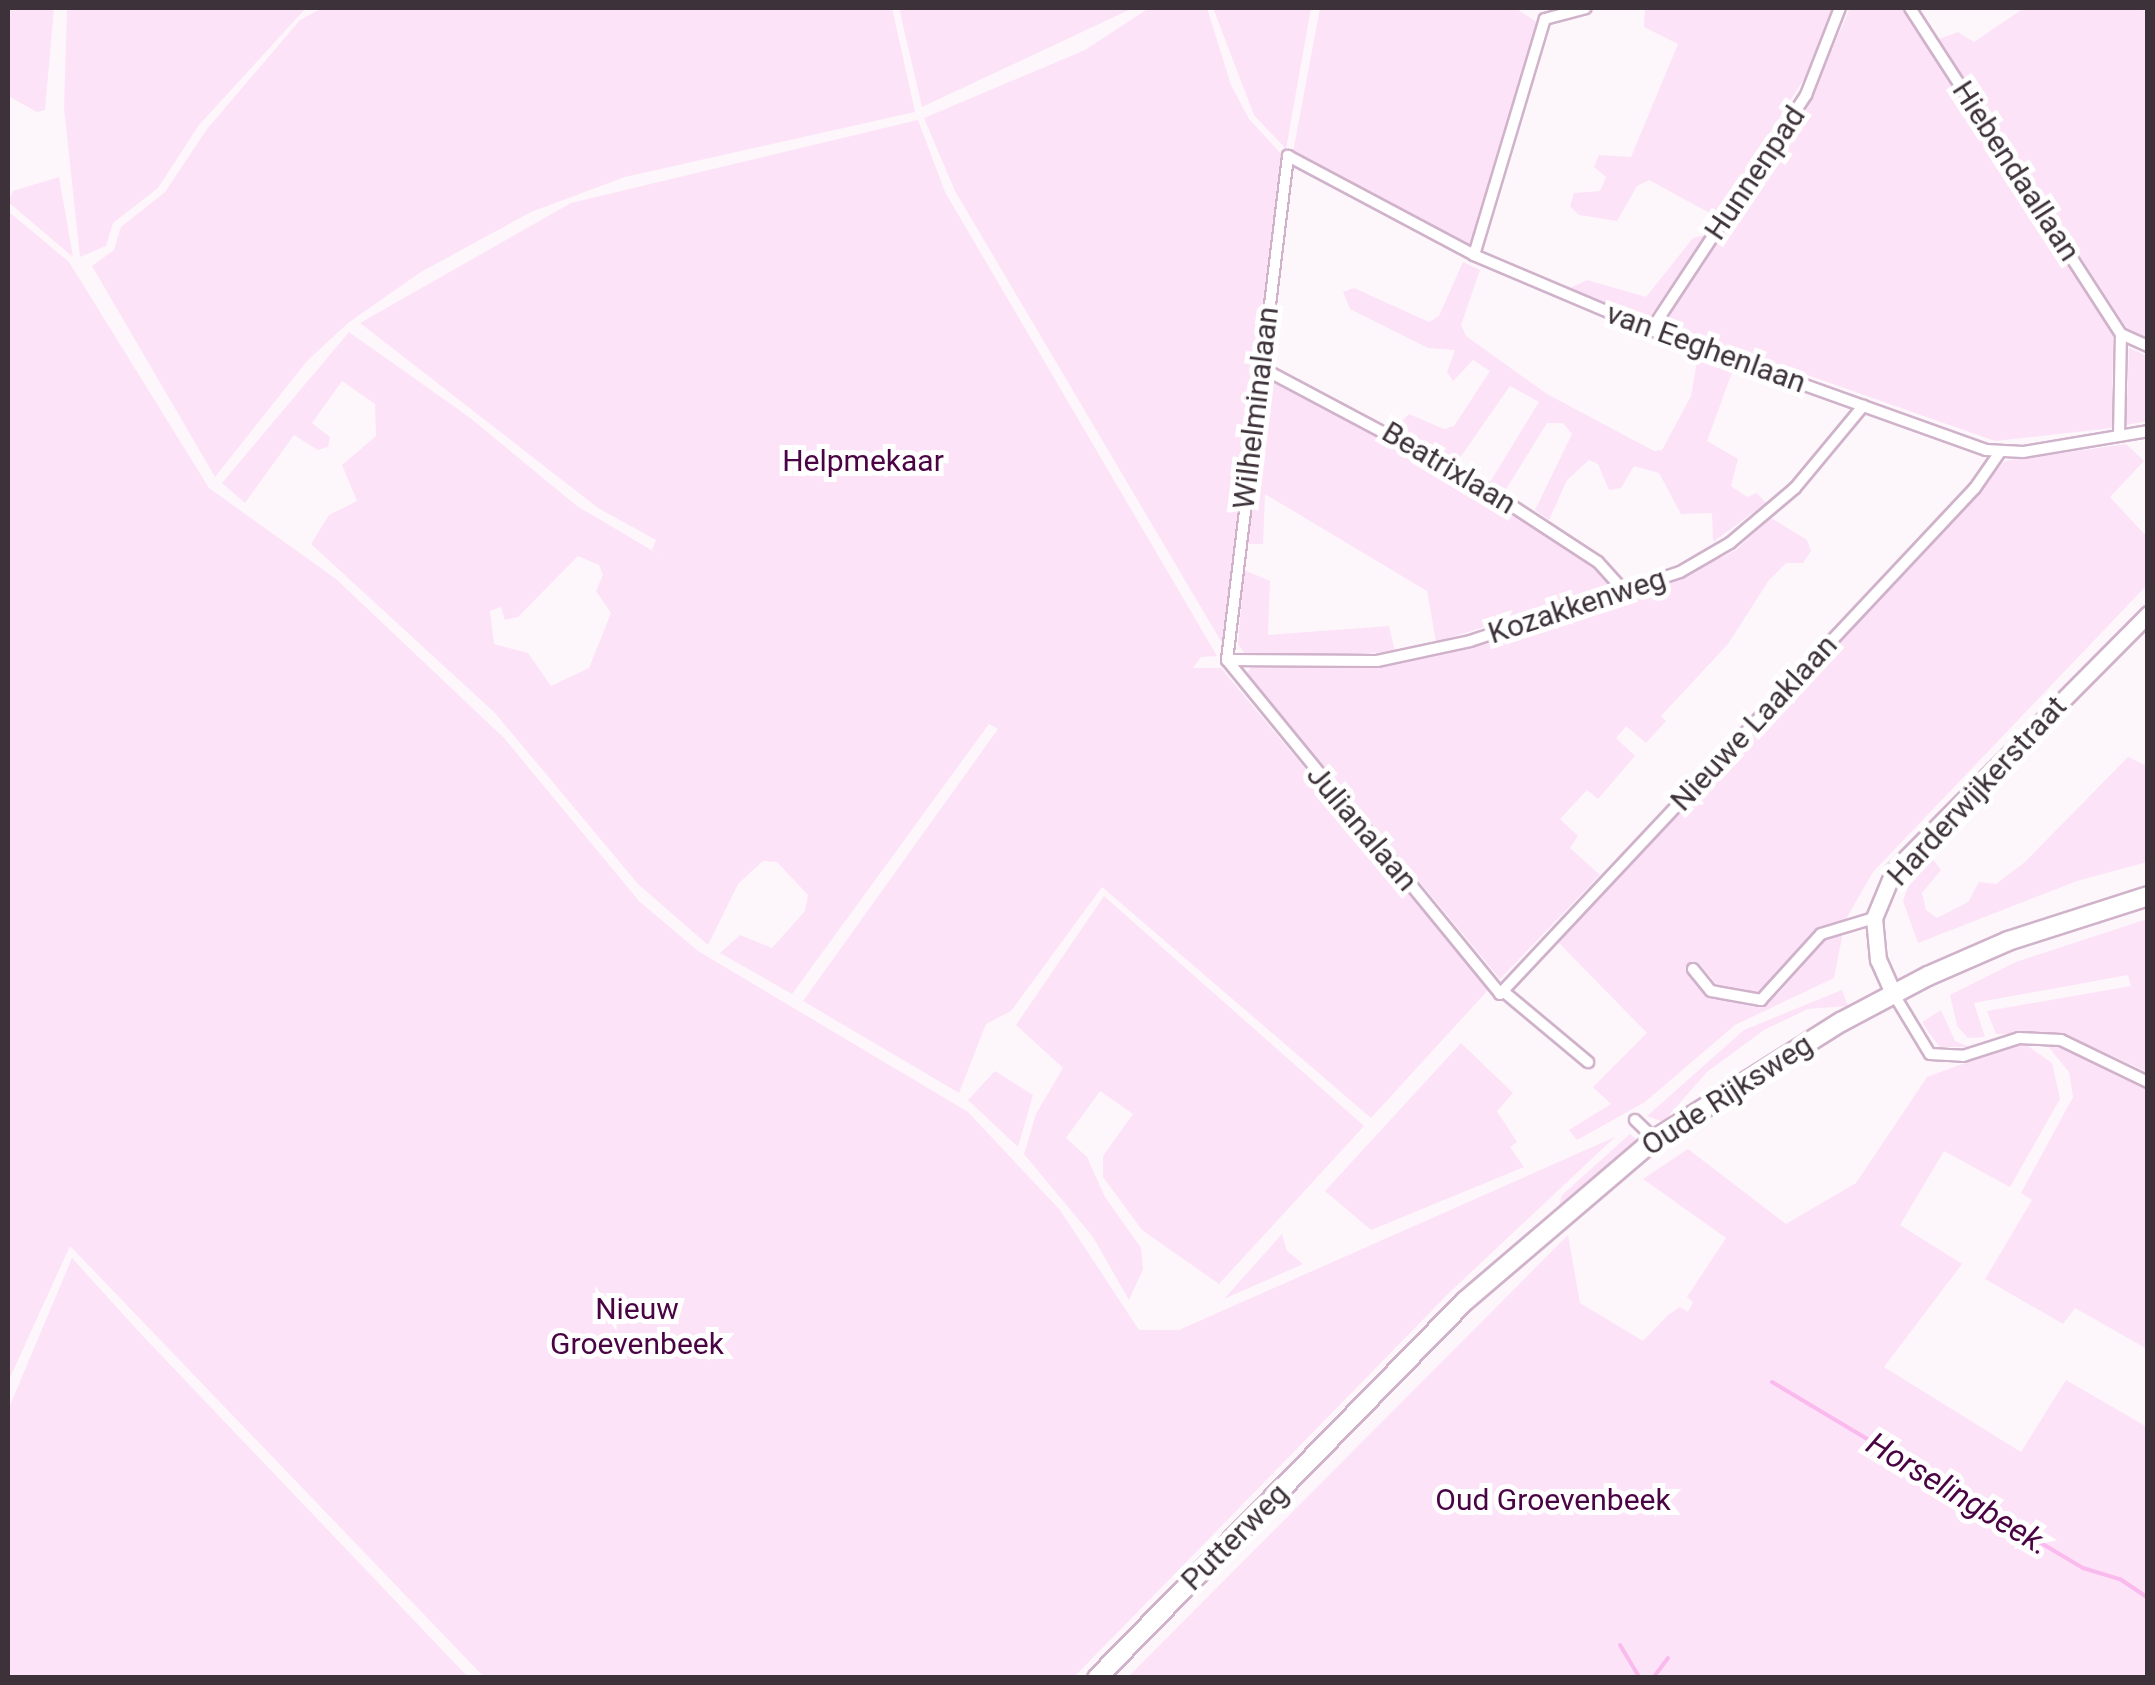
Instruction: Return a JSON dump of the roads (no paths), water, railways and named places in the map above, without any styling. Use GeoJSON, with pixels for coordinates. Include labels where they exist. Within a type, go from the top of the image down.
{"type":"FeatureCollection","features":[{"type":"Feature","properties":{"kind":"main road","name":"Harderwijkerstraat"},"geometry":{"type":"LineString","coordinates":[[1893,994],[1878,960],[1874,918],[1894,870],[2148,614]]}},
{"type":"Feature","properties":{"kind":"main road","name":"Oude Rijksweg"},"geometry":{"type":"LineString","coordinates":[[1374,1397],[1536,1236],[1655,1139],[1893,994],[2008,941],[2148,896]]}},
{"type":"Feature","properties":{"kind":"main road","name":"Putterweg"},"geometry":{"type":"LineString","coordinates":[[1097,1678],[1374,1397]]}},
{"type":"Feature","properties":{"kind":"street"},"geometry":{"type":"LineString","coordinates":[[1474,255],[1545,19],[1586,8]]}},
{"type":"Feature","properties":{"kind":"street","name":"Hunnenpad"},"geometry":{"type":"LineString","coordinates":[[1651,330],[1806,95],[1840,8]]}},
{"type":"Feature","properties":{"kind":"street","name":"Hiebendaallaan"},"geometry":{"type":"LineString","coordinates":[[1910,8],[2122,334]]}},
{"type":"Feature","properties":{"kind":"street","name":"van Eeghenlaan"},"geometry":{"type":"LineString","coordinates":[[1288,156],[1474,255],[1651,330],[2000,452],[2148,431]]}},
{"type":"Feature","properties":{"kind":"street","name":"Wilhelminalaan"},"geometry":{"type":"LineString","coordinates":[[1227,660],[1288,156]]}},
{"type":"Feature","properties":{"kind":"street"},"geometry":{"type":"LineString","coordinates":[[2120,436],[2122,334],[2148,346]]}},
{"type":"Feature","properties":{"kind":"street","name":"Beatrixlaan"},"geometry":{"type":"LineString","coordinates":[[1260,367],[1474,480],[1598,562],[1623,590]]}},
{"type":"Feature","properties":{"kind":"street","name":"Kozakkenweg"},"geometry":{"type":"LineString","coordinates":[[1227,660],[1377,661],[1470,641],[1680,572],[1730,543],[1796,488],[1864,406]]}},
{"type":"Feature","properties":{"kind":"street","name":"Nieuwe Laaklaan"},"geometry":{"type":"LineString","coordinates":[[1502,992],[1974,488],[2000,452]]}},
{"type":"Feature","properties":{"kind":"street","name":"Julianalaan"},"geometry":{"type":"LineString","coordinates":[[1227,660],[1502,992]]}},
{"type":"Feature","properties":{"kind":"street"},"geometry":{"type":"LineString","coordinates":[[1693,969],[1710,991],[1760,1000],[1821,934],[1874,918]]}},
{"type":"Feature","properties":{"kind":"street"},"geometry":{"type":"LineString","coordinates":[[1502,992],[1588,1062]]}},
{"type":"Feature","properties":{"kind":"street"},"geometry":{"type":"LineString","coordinates":[[1893,994],[1930,1054],[1963,1056],[2019,1038],[2060,1040],[2148,1082]]}},
{"type":"Feature","properties":{"kind":"street"},"geometry":{"type":"LineString","coordinates":[[1634,1120],[1655,1139]]}},
{"type":"Feature","properties":{"kind":"waterway","name":"Horselingbeek."},"geometry":{"type":"LineString","coordinates":[[1772,1382],[2083,1568],[2120,1579],[2148,1598]]}},
{"type":"Feature","properties":{"kind":"waterway"},"geometry":{"type":"LineString","coordinates":[[1620,1645],[1640,1678]]}},
{"type":"Feature","properties":{"kind":"waterway"},"geometry":{"type":"LineString","coordinates":[[1653,1678],[1668,1658]]}},
{"type":"Feature","properties":{"kind":"park label","name":"Helpmekaar"},"geometry":{"type":"Point","coordinates":[863,461]}},
{"type":"Feature","properties":{"kind":"park label","name":"Nieuw Groevenbeek"},"geometry":{"type":"Point","coordinates":[637,1326]}},
{"type":"Feature","properties":{"kind":"park label","name":"Oud Groevenbeek"},"geometry":{"type":"Point","coordinates":[1553,1500]}}]}
